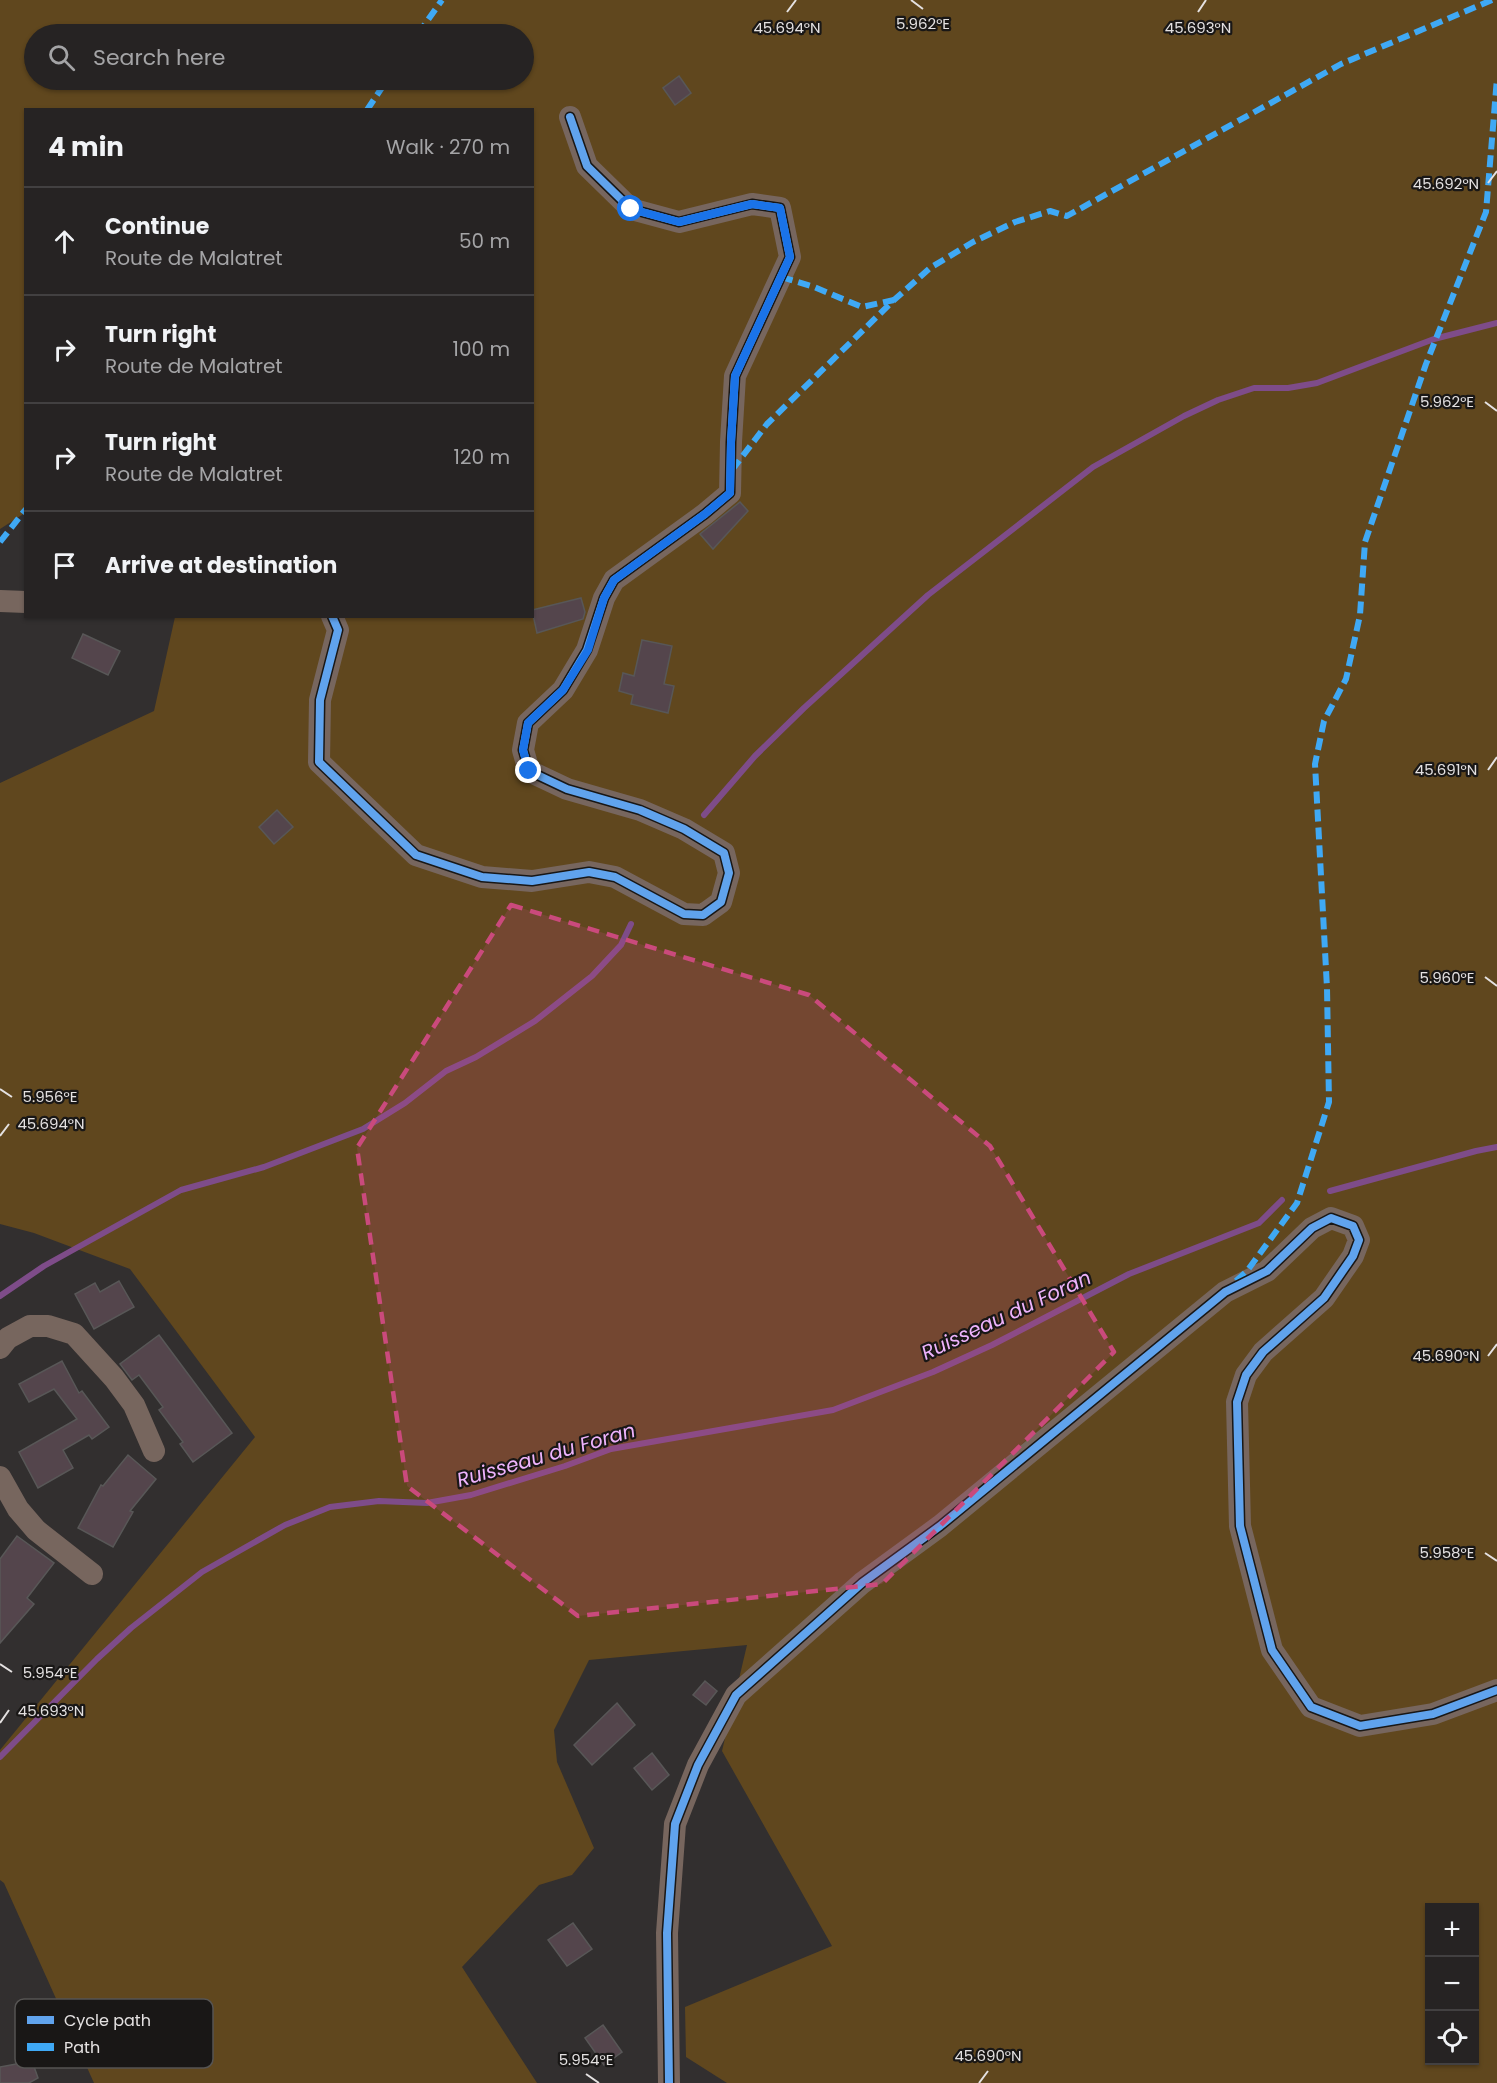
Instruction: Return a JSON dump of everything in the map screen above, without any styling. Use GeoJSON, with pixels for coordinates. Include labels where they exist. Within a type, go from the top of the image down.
{"type":"FeatureCollection","features":[{"type":"Feature","properties":{"kind":"street"},"geometry":{"type":"LineString","coordinates":[[333,618],[338,630],[320,700],[319,762],[416,855],[482,877],[532,881],[589,872],[615,877],[684,915],[703,915],[721,902],[729,873],[724,853],[684,829],[640,810],[567,789],[529,771],[523,750],[528,723],[563,690],[588,650],[604,598],[614,580],[730,493],[735,376],[790,257],[780,208],[752,204],[679,222],[631,209],[587,166],[570,117]]}},
{"type":"Feature","properties":{"kind":"street"},"geometry":{"type":"LineString","coordinates":[[0,601],[24,602]]}},
{"type":"Feature","properties":{"kind":"street"},"geometry":{"type":"LineString","coordinates":[[669,2083],[667,1932],[675,1824],[698,1765],[736,1695],[862,1583],[940,1526],[1225,1292],[1266,1271],[1312,1228],[1331,1218],[1353,1226],[1359,1240],[1353,1256],[1324,1298],[1263,1352],[1246,1375],[1238,1402],[1240,1526],[1272,1650],[1311,1707],[1360,1726],[1433,1714],[1497,1690]]}},
{"type":"Feature","properties":{"kind":"street"},"geometry":{"type":"LineString","coordinates":[[0,1348],[8,1338],[30,1326],[48,1326],[74,1334],[114,1378],[134,1405],[154,1451]]}},
{"type":"Feature","properties":{"kind":"street"},"geometry":{"type":"LineString","coordinates":[[0,1477],[18,1509],[36,1530],[92,1574]]}},
{"type":"Feature","properties":{"kind":"highlighted area"},"geometry":{"type":"Polygon","coordinates":[[[511,905],[809,995],[990,1146],[1114,1352],[882,1584],[578,1616],[407,1486],[357,1148],[511,905]]]}},
{"type":"Feature","properties":{"kind":"shaded area"},"geometry":{"type":"Polygon","coordinates":[[[0,0],[1497,0],[1497,2083],[727,2083],[686,2057],[685,2007],[832,1946],[722,1751],[747,1645],[589,1660],[554,1730],[557,1762],[594,1848],[572,1875],[539,1885],[462,1967],[537,2083],[94,2083],[87,2068],[213,2068],[213,1999],[56,1999],[4,1883],[0,1880],[0,1750],[255,1437],[130,1269],[34,1233],[0,1224],[0,783],[154,711],[175,618],[534,618],[534,108],[24,108],[24,514],[0,529],[0,0]]]}},
{"type":"Feature","properties":{"kind":"building"},"geometry":{"type":"Polygon","coordinates":[[[679,76],[691,93],[675,105],[663,88],[679,76]]]}},
{"type":"Feature","properties":{"kind":"building"},"geometry":{"type":"Polygon","coordinates":[[[740,502],[748,511],[713,549],[700,534],[740,502]]]}},
{"type":"Feature","properties":{"kind":"building"},"geometry":{"type":"Polygon","coordinates":[[[581,598],[585,612],[583,619],[537,633],[534,610],[581,598]]]}},
{"type":"Feature","properties":{"kind":"building"},"geometry":{"type":"Polygon","coordinates":[[[83,634],[120,651],[108,675],[72,658],[83,634]]]}},
{"type":"Feature","properties":{"kind":"building"},"geometry":{"type":"Polygon","coordinates":[[[642,640],[672,646],[664,684],[674,686],[668,713],[631,704],[633,695],[619,691],[623,673],[634,676],[642,640]]]}},
{"type":"Feature","properties":{"kind":"building"},"geometry":{"type":"Polygon","coordinates":[[[277,810],[293,827],[274,844],[259,827],[277,810]]]}},
{"type":"Feature","properties":{"kind":"building"},"geometry":{"type":"Polygon","coordinates":[[[119,1281],[134,1307],[94,1329],[75,1294],[95,1283],[100,1292],[119,1281]]]}},
{"type":"Feature","properties":{"kind":"building"},"geometry":{"type":"Polygon","coordinates":[[[159,1335],[232,1433],[193,1462],[180,1444],[183,1442],[159,1410],[163,1407],[139,1375],[132,1380],[120,1364],[159,1335]]]}},
{"type":"Feature","properties":{"kind":"building"},"geometry":{"type":"Polygon","coordinates":[[[62,1361],[79,1393],[82,1391],[109,1427],[92,1439],[89,1435],[63,1450],[73,1468],[38,1488],[19,1452],[77,1419],[54,1389],[29,1402],[19,1384],[62,1361]]]}},
{"type":"Feature","properties":{"kind":"building"},"geometry":{"type":"Polygon","coordinates":[[[128,1455],[156,1479],[130,1511],[133,1512],[113,1547],[78,1528],[101,1485],[103,1486],[128,1455]]]}},
{"type":"Feature","properties":{"kind":"building"},"geometry":{"type":"Polygon","coordinates":[[[17,1536],[54,1563],[27,1598],[34,1604],[0,1643],[0,1559],[17,1536]]]}},
{"type":"Feature","properties":{"kind":"building"},"geometry":{"type":"Polygon","coordinates":[[[705,1681],[717,1691],[706,1705],[693,1695],[705,1681]]]}},
{"type":"Feature","properties":{"kind":"building"},"geometry":{"type":"Polygon","coordinates":[[[617,1703],[635,1725],[592,1765],[574,1745],[617,1703]]]}},
{"type":"Feature","properties":{"kind":"building"},"geometry":{"type":"Polygon","coordinates":[[[652,1753],[669,1775],[652,1790],[634,1768],[652,1753]]]}},
{"type":"Feature","properties":{"kind":"building"},"geometry":{"type":"Polygon","coordinates":[[[573,1923],[592,1949],[567,1966],[548,1940],[573,1923]]]}},
{"type":"Feature","properties":{"kind":"building"},"geometry":{"type":"Polygon","coordinates":[[[603,2025],[622,2052],[604,2065],[585,2038],[603,2025]]]}},
{"type":"Feature","properties":{"kind":"building"},"geometry":{"type":"Polygon","coordinates":[[[15,2064],[15,2068],[34,2068],[38,2078],[29,2083],[0,2083],[0,2067],[15,2064]]]}},
{"type":"Feature","properties":{"kind":"waterway"},"geometry":{"type":"LineString","coordinates":[[704,815],[755,756],[928,595],[1093,467],[1184,416],[1218,400],[1254,388],[1288,388],[1317,383],[1434,339],[1497,323]]}},
{"type":"Feature","properties":{"kind":"waterway"},"geometry":{"type":"LineString","coordinates":[[0,1296],[44,1266],[181,1190],[264,1167],[363,1129],[405,1103],[446,1071],[476,1057],[535,1021],[592,976],[621,945],[631,924]]}},
{"type":"Feature","properties":{"kind":"waterway","name":"Ruisseau du Foran"},"geometry":{"type":"LineString","coordinates":[[1330,1191],[1497,1147]]}},
{"type":"Feature","properties":{"kind":"waterway","name":"Ruisseau du Foran"},"geometry":{"type":"LineString","coordinates":[[0,1757],[131,1628],[202,1572],[285,1525],[330,1507],[379,1501],[427,1503],[471,1495],[611,1449],[833,1410],[933,1372],[992,1345],[1129,1274],[1259,1223],[1282,1200]]}},
{"type":"Feature","properties":{"kind":"marked path"},"geometry":{"type":"LineString","coordinates":[[425,24],[442,0]]}},
{"type":"Feature","properties":{"kind":"marked path"},"geometry":{"type":"LineString","coordinates":[[732,470],[767,424],[930,268],[973,242],[1015,222],[1050,211],[1067,216],[1341,64],[1492,0]]}},
{"type":"Feature","properties":{"kind":"marked path"},"geometry":{"type":"LineString","coordinates":[[1236,1281],[1247,1271],[1297,1203],[1329,1102],[1327,988],[1315,764],[1324,721],[1346,679],[1360,615],[1365,542],[1426,364],[1486,212],[1497,78]]}},
{"type":"Feature","properties":{"kind":"marked path"},"geometry":{"type":"LineString","coordinates":[[368,108],[380,90]]}},
{"type":"Feature","properties":{"kind":"marked path"},"geometry":{"type":"LineString","coordinates":[[781,277],[814,287],[862,307],[894,300]]}},
{"type":"Feature","properties":{"kind":"marked path"},"geometry":{"type":"LineString","coordinates":[[0,542],[24,512]]}},
{"type":"Feature","properties":{"kind":"cycle path"},"geometry":{"type":"LineString","coordinates":[[333,618],[338,630],[320,700],[319,762],[416,855],[482,877],[532,881],[589,872],[615,877],[684,914],[703,915],[721,902],[729,873],[724,853],[684,829],[640,810],[567,789],[529,771],[523,750],[528,723],[563,690],[587,650],[604,598],[614,580],[730,493],[735,376],[790,257],[780,208],[752,204],[679,222],[631,209],[587,166],[570,117]]}},
{"type":"Feature","properties":{"kind":"cycle path"},"geometry":{"type":"LineString","coordinates":[[669,2083],[667,1933],[675,1824],[698,1765],[736,1695],[862,1583],[940,1526],[1225,1292],[1267,1271],[1312,1228],[1331,1218],[1353,1226],[1359,1240],[1353,1256],[1324,1298],[1263,1352],[1246,1375],[1237,1402],[1240,1526],[1272,1650],[1311,1707],[1360,1726],[1433,1714],[1497,1690]]}},
{"type":"Feature","properties":{"kind":"route"},"geometry":{"type":"LineString","coordinates":[[529,771],[523,750],[528,723],[563,690],[588,650],[604,598],[614,580],[730,493],[735,376],[790,257],[780,208],[752,204],[679,222],[631,209]]}}]}
